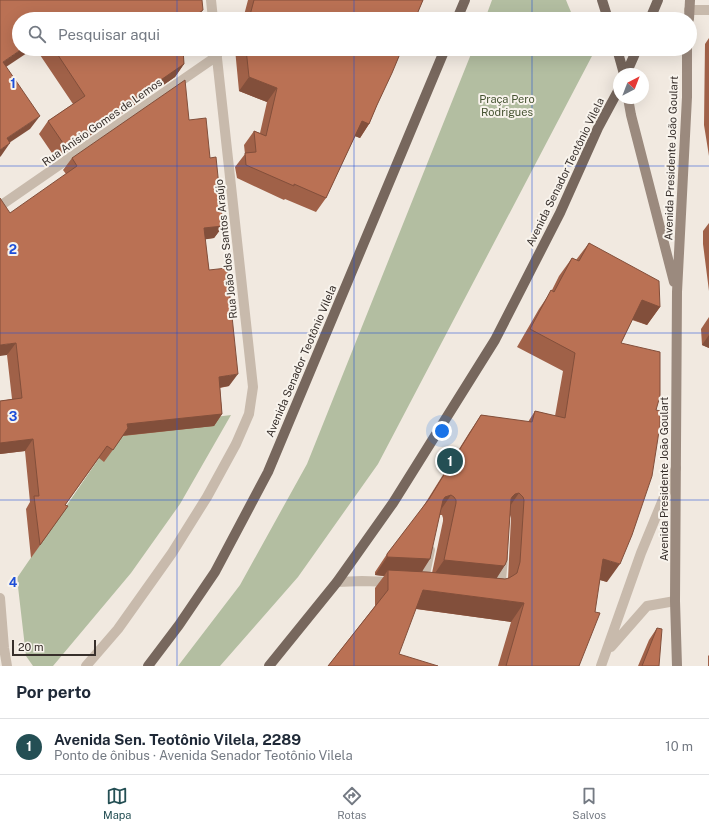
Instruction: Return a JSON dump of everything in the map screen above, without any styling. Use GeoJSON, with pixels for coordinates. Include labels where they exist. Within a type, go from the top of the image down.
{"type":"FeatureCollection","features":[{"type":"Feature","properties":{"kind":"main road"},"geometry":{"type":"LineString","coordinates":[[460,12],[465,0]]}},
{"type":"Feature","properties":{"kind":"main road"},"geometry":{"type":"LineString","coordinates":[[602,0],[606,12]]}},
{"type":"Feature","properties":{"kind":"main road"},"geometry":{"type":"LineString","coordinates":[[653,12],[658,0]]}},
{"type":"Feature","properties":{"kind":"main road","name":"Avenida Senador Teotônio Vilela"},"geometry":{"type":"LineString","coordinates":[[148,666],[179,626],[215,572],[268,472],[442,56]]}},
{"type":"Feature","properties":{"kind":"main road"},"geometry":{"type":"LineString","coordinates":[[619,56],[623,68]]}},
{"type":"Feature","properties":{"kind":"main road"},"geometry":{"type":"LineString","coordinates":[[628,68],[634,56]]}},
{"type":"Feature","properties":{"kind":"main road","name":"Avenida Presidente João Goulart"},"geometry":{"type":"LineString","coordinates":[[677,666],[675,601],[677,292],[687,97],[687,56]]}},
{"type":"Feature","properties":{"kind":"main road","name":"Avenida Senador Teotônio Vilela"},"geometry":{"type":"LineString","coordinates":[[269,666],[337,582],[393,503],[495,340],[560,213],[598,128],[613,100]]}},
{"type":"Feature","properties":{"kind":"main road","name":"Avenida Presidente João Goulart"},"geometry":{"type":"LineString","coordinates":[[629,104],[677,292]]}},
{"type":"Feature","properties":{"kind":"street"},"geometry":{"type":"LineString","coordinates":[[211,0],[212,12]]}},
{"type":"Feature","properties":{"kind":"street"},"geometry":{"type":"LineString","coordinates":[[689,10],[709,10]]}},
{"type":"Feature","properties":{"kind":"street","name":"Rua Anísio Gomes de Lemos"},"geometry":{"type":"LineString","coordinates":[[0,206],[211,56]]}},
{"type":"Feature","properties":{"kind":"street","name":"Rua João dos Santos Araújo"},"geometry":{"type":"LineString","coordinates":[[86,666],[118,629],[172,553],[207,497],[236,444],[249,414],[253,387],[217,56]]}},
{"type":"Feature","properties":{"kind":"street"},"geometry":{"type":"LineString","coordinates":[[601,666],[641,553],[676,467]]}},
{"type":"Feature","properties":{"kind":"street"},"geometry":{"type":"LineString","coordinates":[[423,584],[432,541]]}},
{"type":"Feature","properties":{"kind":"street"},"geometry":{"type":"LineString","coordinates":[[485,590],[493,591],[498,588],[502,580],[503,549]]}},
{"type":"Feature","properties":{"kind":"street"},"geometry":{"type":"LineString","coordinates":[[337,582],[362,581],[400,583]]}},
{"type":"Feature","properties":{"kind":"street"},"geometry":{"type":"LineString","coordinates":[[0,598],[7,666]]}},
{"type":"Feature","properties":{"kind":"street"},"geometry":{"type":"LineString","coordinates":[[607,651],[647,606],[675,601]]}},
{"type":"Feature","properties":{"kind":"green space"},"geometry":{"type":"Polygon","coordinates":[[[492,0],[566,0],[571,12],[488,12],[492,0]]]}},
{"type":"Feature","properties":{"kind":"green space","name":"Praça Pero Rodrigues"},"geometry":{"type":"Polygon","coordinates":[[[470,56],[592,56],[378,464],[298,577],[220,666],[178,666],[240,585],[307,464],[470,56]]]}},
{"type":"Feature","properties":{"kind":"green space"},"geometry":{"type":"Polygon","coordinates":[[[231,415],[180,504],[131,573],[53,666],[33,666],[26,656],[17,578],[119,429],[231,415]]]}},
{"type":"Feature","properties":{"kind":"building"},"geometry":{"type":"Polygon","coordinates":[[[0,0],[202,0],[203,10],[200,12],[12,12],[12,56],[3,62],[40,116],[7,138],[10,143],[0,150],[0,0]]]}},
{"type":"Feature","properties":{"kind":"building"},"geometry":{"type":"Polygon","coordinates":[[[254,0],[423,0],[418,12],[251,12],[254,0]]]}},
{"type":"Feature","properties":{"kind":"building"},"geometry":{"type":"Polygon","coordinates":[[[59,56],[183,56],[184,64],[65,146],[48,121],[85,96],[59,56]]]}},
{"type":"Feature","properties":{"kind":"building"},"geometry":{"type":"Polygon","coordinates":[[[247,56],[399,56],[369,124],[362,121],[326,198],[246,165],[245,153],[256,152],[254,131],[266,136],[277,88],[249,77],[247,56]]]}},
{"type":"Feature","properties":{"kind":"building"},"geometry":{"type":"Polygon","coordinates":[[[185,80],[189,120],[206,118],[210,158],[216,157],[223,226],[204,228],[209,270],[227,268],[238,374],[219,377],[222,414],[127,424],[128,428],[113,450],[107,446],[65,505],[68,506],[40,545],[34,496],[39,496],[33,439],[0,443],[0,401],[22,398],[16,343],[0,345],[0,198],[10,213],[77,166],[72,158],[185,80]]]}},
{"type":"Feature","properties":{"kind":"building"},"geometry":{"type":"Polygon","coordinates":[[[589,243],[659,281],[660,307],[642,300],[621,343],[660,352],[660,396],[656,410],[660,411],[660,425],[652,476],[632,535],[620,564],[603,559],[595,612],[600,613],[579,666],[506,666],[524,603],[423,590],[399,654],[438,666],[328,666],[388,590],[388,570],[505,579],[517,573],[520,562],[524,500],[519,493],[515,494],[511,499],[507,560],[504,566],[444,560],[456,503],[456,500],[451,495],[445,497],[443,500],[430,559],[387,557],[387,554],[429,499],[481,415],[532,422],[535,411],[565,418],[575,353],[530,329],[551,290],[554,292],[572,258],[579,261],[589,243]]]}},
{"type":"Feature","properties":{"kind":"building"},"geometry":{"type":"Polygon","coordinates":[[[657,628],[662,629],[659,666],[642,666],[657,628]]]}},
{"type":"Feature","properties":{"kind":"place","name":"Avenida Sen. Teotônio Vilela, 2289"},"geometry":{"type":"Point","coordinates":[450,461]}}]}
